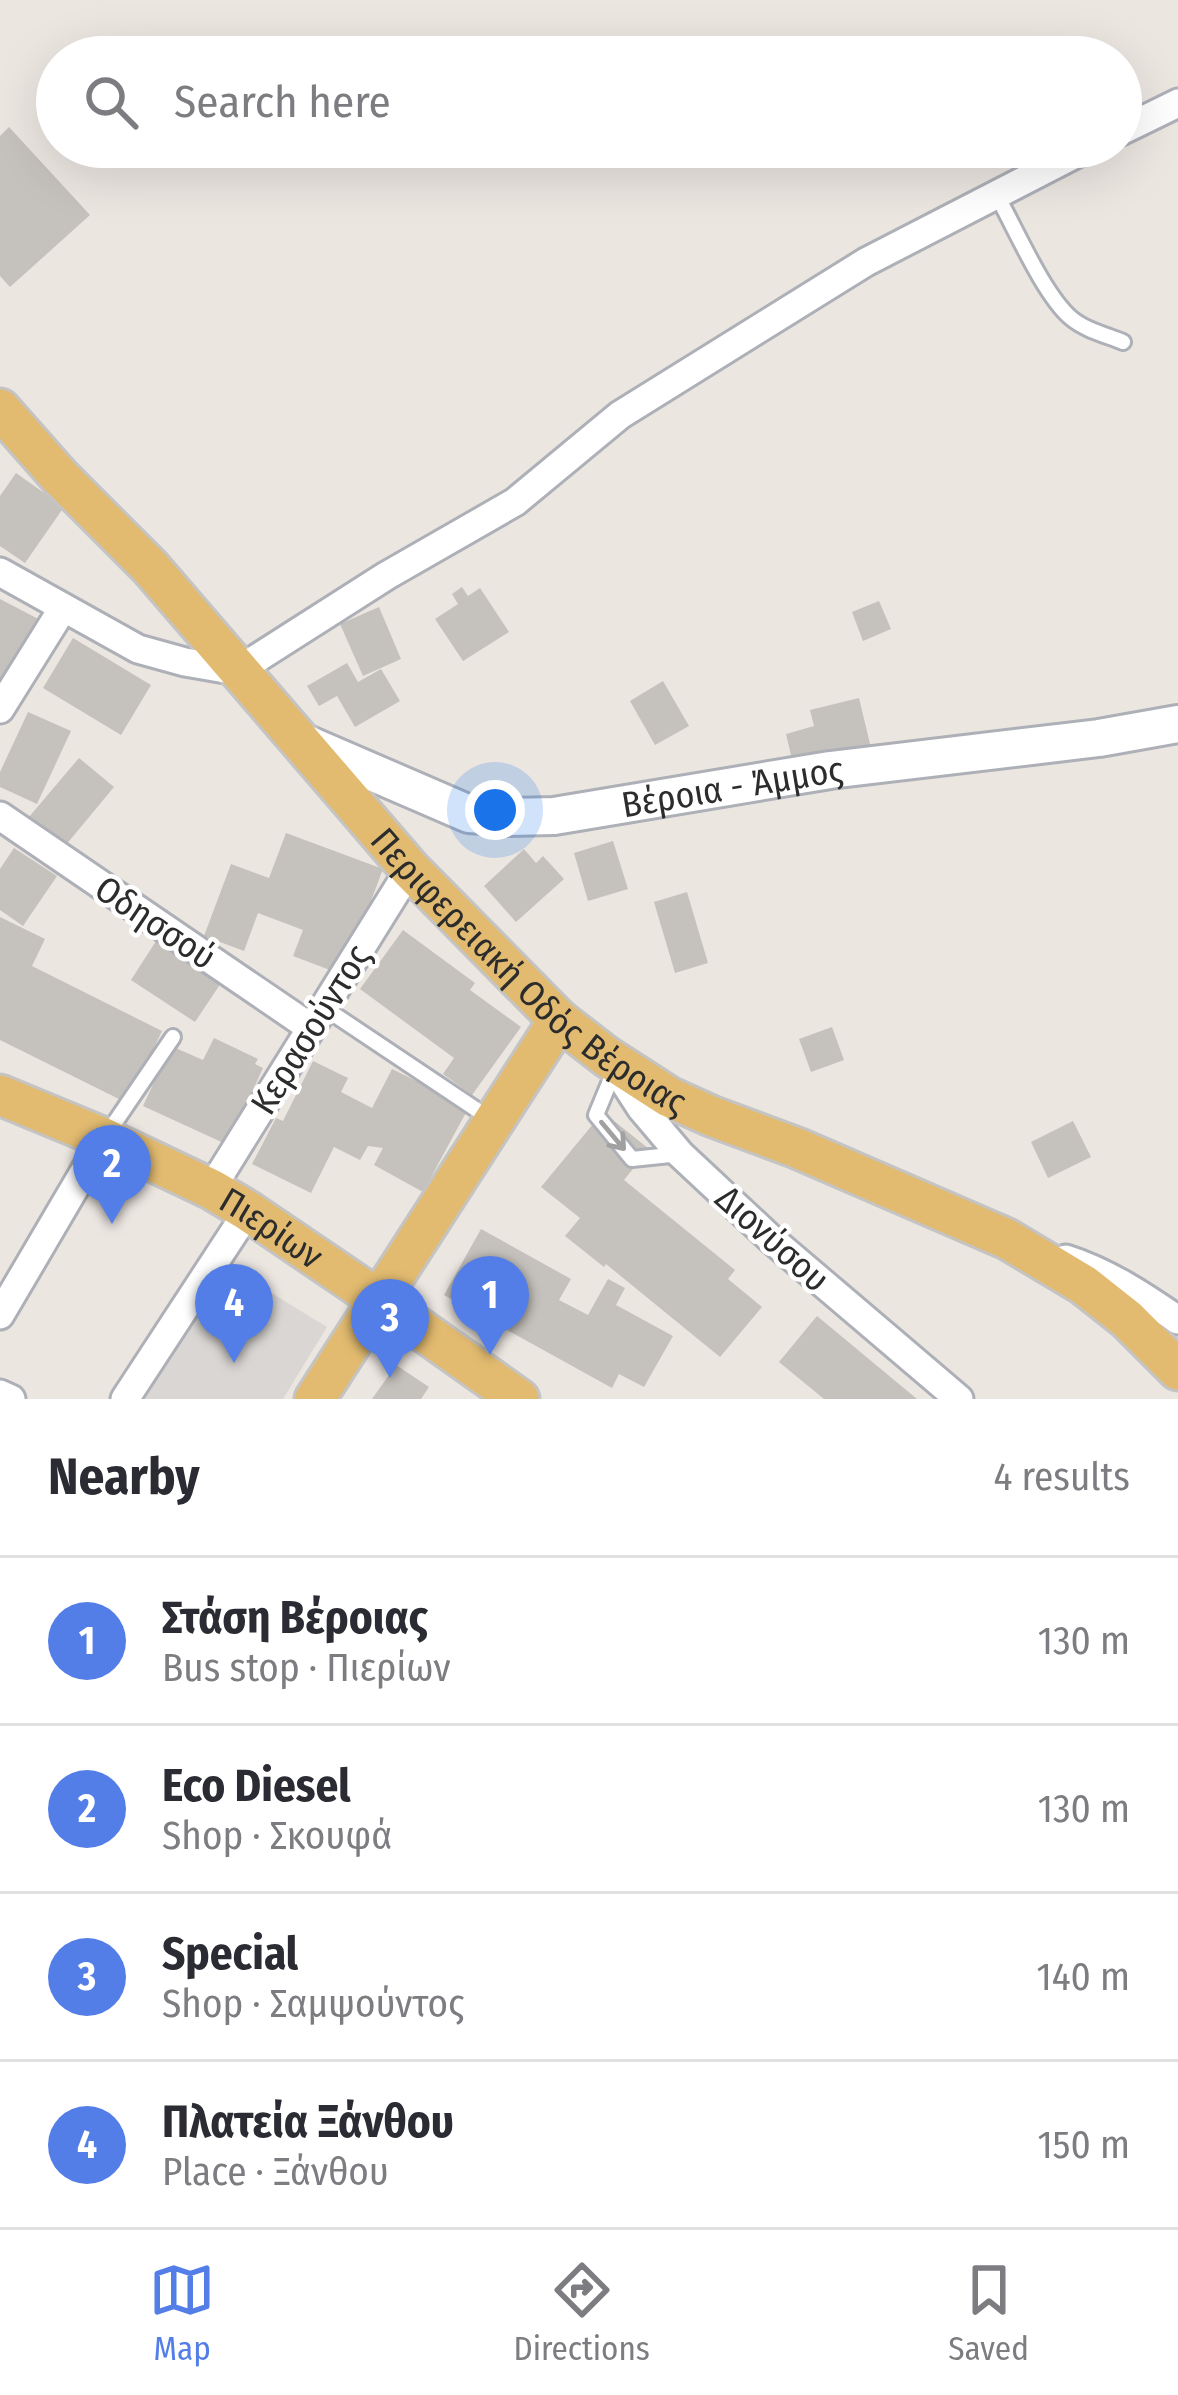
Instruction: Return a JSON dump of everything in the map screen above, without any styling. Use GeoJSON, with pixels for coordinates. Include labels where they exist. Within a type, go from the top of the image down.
{"type":"FeatureCollection","features":[{"type":"Feature","properties":{"kind":"main road","name":"Περιφερειακή Οδός Βέροιας"},"geometry":{"type":"LineString","coordinates":[[0,409],[149,567],[410,869],[560,1021],[611,1063],[711,1116],[1007,1239],[1084,1285],[1127,1319],[1178,1370]]}},
{"type":"Feature","properties":{"kind":"main road"},"geometry":{"type":"LineString","coordinates":[[315,1399],[560,1021]]}},
{"type":"Feature","properties":{"kind":"main road","name":"Πιερίων"},"geometry":{"type":"LineString","coordinates":[[0,1095],[104,1138],[248,1211],[519,1399]]}},
{"type":"Feature","properties":{"kind":"street"},"geometry":{"type":"LineString","coordinates":[[1142,121],[1178,103]]}},
{"type":"Feature","properties":{"kind":"street"},"geometry":{"type":"LineString","coordinates":[[0,572],[139,649],[238,671],[386,576],[515,502],[620,415],[866,262],[1047,168]]}},
{"type":"Feature","properties":{"kind":"street"},"geometry":{"type":"LineString","coordinates":[[0,709],[63,608]]}},
{"type":"Feature","properties":{"kind":"street","name":"Βέροια - Άμμος"},"geometry":{"type":"LineString","coordinates":[[300,741],[469,814],[510,818],[554,816],[830,770],[1100,738],[1178,724]]}},
{"type":"Feature","properties":{"kind":"street","name":"Οδησσού"},"geometry":{"type":"LineString","coordinates":[[1,819],[317,1018]]}},
{"type":"Feature","properties":{"kind":"street","name":"Κερασούντος"},"geometry":{"type":"LineString","coordinates":[[211,1190],[410,869]]}},
{"type":"Feature","properties":{"kind":"street","name":"Διονύσου"},"geometry":{"type":"LineString","coordinates":[[611,1063],[680,1154],[771,1239],[959,1399]]}},
{"type":"Feature","properties":{"kind":"street"},"geometry":{"type":"LineString","coordinates":[[0,1315],[104,1138]]}},
{"type":"Feature","properties":{"kind":"street"},"geometry":{"type":"LineString","coordinates":[[125,1399],[248,1211]]}},
{"type":"Feature","properties":{"kind":"street"},"geometry":{"type":"LineString","coordinates":[[1007,1239],[1087,1265],[1178,1320]]}},
{"type":"Feature","properties":{"kind":"street"},"geometry":{"type":"LineString","coordinates":[[0,1394],[10,1399]]}},
{"type":"Feature","properties":{"kind":"lane"},"geometry":{"type":"LineString","coordinates":[[996,194],[1067,315],[1123,342]]}},
{"type":"Feature","properties":{"kind":"lane"},"geometry":{"type":"LineString","coordinates":[[317,1018],[495,1121]]}},
{"type":"Feature","properties":{"kind":"lane"},"geometry":{"type":"LineString","coordinates":[[104,1138],[173,1037]]}},
{"type":"Feature","properties":{"kind":"lane"},"geometry":{"type":"LineString","coordinates":[[611,1063],[596,1115],[632,1159],[680,1154]]}},
{"type":"Feature","properties":{"kind":"shaded area"},"geometry":{"type":"Polygon","coordinates":[[[224,1264],[327,1327],[283,1399],[141,1399],[224,1264]]]}},
{"type":"Feature","properties":{"kind":"building"},"geometry":{"type":"Polygon","coordinates":[[[9,127],[36,156],[36,168],[47,168],[90,215],[10,287],[0,276],[0,136],[9,127]]]}},
{"type":"Feature","properties":{"kind":"building"},"geometry":{"type":"Polygon","coordinates":[[[16,473],[64,507],[25,563],[0,546],[0,496],[16,473]]]}},
{"type":"Feature","properties":{"kind":"building"},"geometry":{"type":"Polygon","coordinates":[[[462,587],[468,596],[480,588],[509,632],[463,661],[435,619],[458,604],[452,594],[462,587]]]}},
{"type":"Feature","properties":{"kind":"building"},"geometry":{"type":"Polygon","coordinates":[[[0,599],[46,623],[0,701],[0,599]]]}},
{"type":"Feature","properties":{"kind":"building"},"geometry":{"type":"Polygon","coordinates":[[[879,601],[891,629],[863,641],[852,612],[879,601]]]}},
{"type":"Feature","properties":{"kind":"building"},"geometry":{"type":"Polygon","coordinates":[[[379,607],[401,659],[363,676],[340,624],[379,607]]]}},
{"type":"Feature","properties":{"kind":"building"},"geometry":{"type":"Polygon","coordinates":[[[73,638],[151,685],[121,735],[43,688],[73,638]]]}},
{"type":"Feature","properties":{"kind":"building"},"geometry":{"type":"Polygon","coordinates":[[[347,663],[358,682],[381,669],[400,701],[355,727],[337,696],[319,706],[307,686],[347,663]]]}},
{"type":"Feature","properties":{"kind":"building"},"geometry":{"type":"Polygon","coordinates":[[[663,681],[689,726],[655,745],[630,701],[663,681]]]}},
{"type":"Feature","properties":{"kind":"building"},"geometry":{"type":"Polygon","coordinates":[[[859,698],[871,748],[794,768],[786,734],[814,726],[810,710],[859,698]]]}},
{"type":"Feature","properties":{"kind":"building"},"geometry":{"type":"Polygon","coordinates":[[[28,712],[71,731],[37,804],[0,787],[0,772],[28,712]]]}},
{"type":"Feature","properties":{"kind":"building"},"geometry":{"type":"Polygon","coordinates":[[[79,758],[114,787],[65,846],[29,817],[79,758]]]}},
{"type":"Feature","properties":{"kind":"building"},"geometry":{"type":"Polygon","coordinates":[[[286,833],[383,869],[343,975],[293,956],[303,930],[258,913],[244,951],[204,936],[231,864],[269,878],[286,833]]]}},
{"type":"Feature","properties":{"kind":"building"},"geometry":{"type":"Polygon","coordinates":[[[613,841],[628,889],[588,901],[574,853],[613,841]]]}},
{"type":"Feature","properties":{"kind":"building"},"geometry":{"type":"Polygon","coordinates":[[[14,848],[57,876],[23,926],[0,910],[0,869],[14,848]]]}},
{"type":"Feature","properties":{"kind":"building"},"geometry":{"type":"Polygon","coordinates":[[[524,849],[536,863],[543,856],[564,879],[516,922],[484,886],[524,849]]]}},
{"type":"Feature","properties":{"kind":"building"},"geometry":{"type":"Polygon","coordinates":[[[687,892],[708,963],[675,973],[654,902],[687,892]]]}},
{"type":"Feature","properties":{"kind":"building"},"geometry":{"type":"Polygon","coordinates":[[[0,917],[45,939],[32,966],[162,1031],[127,1103],[0,1040],[0,917]]]}},
{"type":"Feature","properties":{"kind":"building"},"geometry":{"type":"Polygon","coordinates":[[[403,930],[475,983],[470,990],[521,1027],[472,1095],[443,1074],[454,1058],[360,989],[403,930]]]}},
{"type":"Feature","properties":{"kind":"building"},"geometry":{"type":"Polygon","coordinates":[[[158,938],[223,980],[195,1022],[131,980],[158,938]]]}},
{"type":"Feature","properties":{"kind":"building"},"geometry":{"type":"Polygon","coordinates":[[[832,1027],[844,1060],[811,1072],[799,1039],[832,1027]]]}},
{"type":"Feature","properties":{"kind":"building"},"geometry":{"type":"Polygon","coordinates":[[[214,1038],[258,1059],[255,1064],[263,1068],[228,1145],[143,1106],[171,1046],[203,1060],[214,1038]]]}},
{"type":"Feature","properties":{"kind":"building"},"geometry":{"type":"Polygon","coordinates":[[[313,1061],[348,1078],[341,1092],[372,1108],[392,1069],[469,1107],[423,1192],[374,1165],[383,1148],[368,1146],[360,1160],[334,1147],[311,1193],[252,1164],[276,1118],[283,1121],[313,1061]]]}},
{"type":"Feature","properties":{"kind":"building"},"geometry":{"type":"Polygon","coordinates":[[[603,1112],[649,1149],[624,1180],[735,1270],[728,1279],[762,1307],[720,1357],[565,1236],[580,1218],[541,1187],[603,1112]]]}},
{"type":"Feature","properties":{"kind":"building"},"geometry":{"type":"Polygon","coordinates":[[[1073,1121],[1091,1157],[1048,1178],[1031,1142],[1073,1121]]]}},
{"type":"Feature","properties":{"kind":"building"},"geometry":{"type":"Polygon","coordinates":[[[481,1229],[571,1279],[559,1300],[588,1315],[608,1279],[625,1288],[616,1305],[673,1336],[644,1387],[619,1374],[612,1388],[444,1295],[481,1229]]]}},
{"type":"Feature","properties":{"kind":"building"},"geometry":{"type":"Polygon","coordinates":[[[817,1316],[917,1399],[824,1399],[779,1362],[817,1316]]]}},
{"type":"Feature","properties":{"kind":"building"},"geometry":{"type":"Polygon","coordinates":[[[396,1365],[429,1387],[421,1399],[372,1399],[396,1365]]]}},
{"type":"Feature","properties":{"kind":"place","name":"Eco Diesel"},"geometry":{"type":"Point","coordinates":[112,1224]}},
{"type":"Feature","properties":{"kind":"place","name":"Στάση Βέροιας"},"geometry":{"type":"Point","coordinates":[490,1355]}},
{"type":"Feature","properties":{"kind":"place","name":"Πλατεία Ξάνθου"},"geometry":{"type":"Point","coordinates":[234,1363]}},
{"type":"Feature","properties":{"kind":"place","name":"Special"},"geometry":{"type":"Point","coordinates":[390,1378]}}]}
